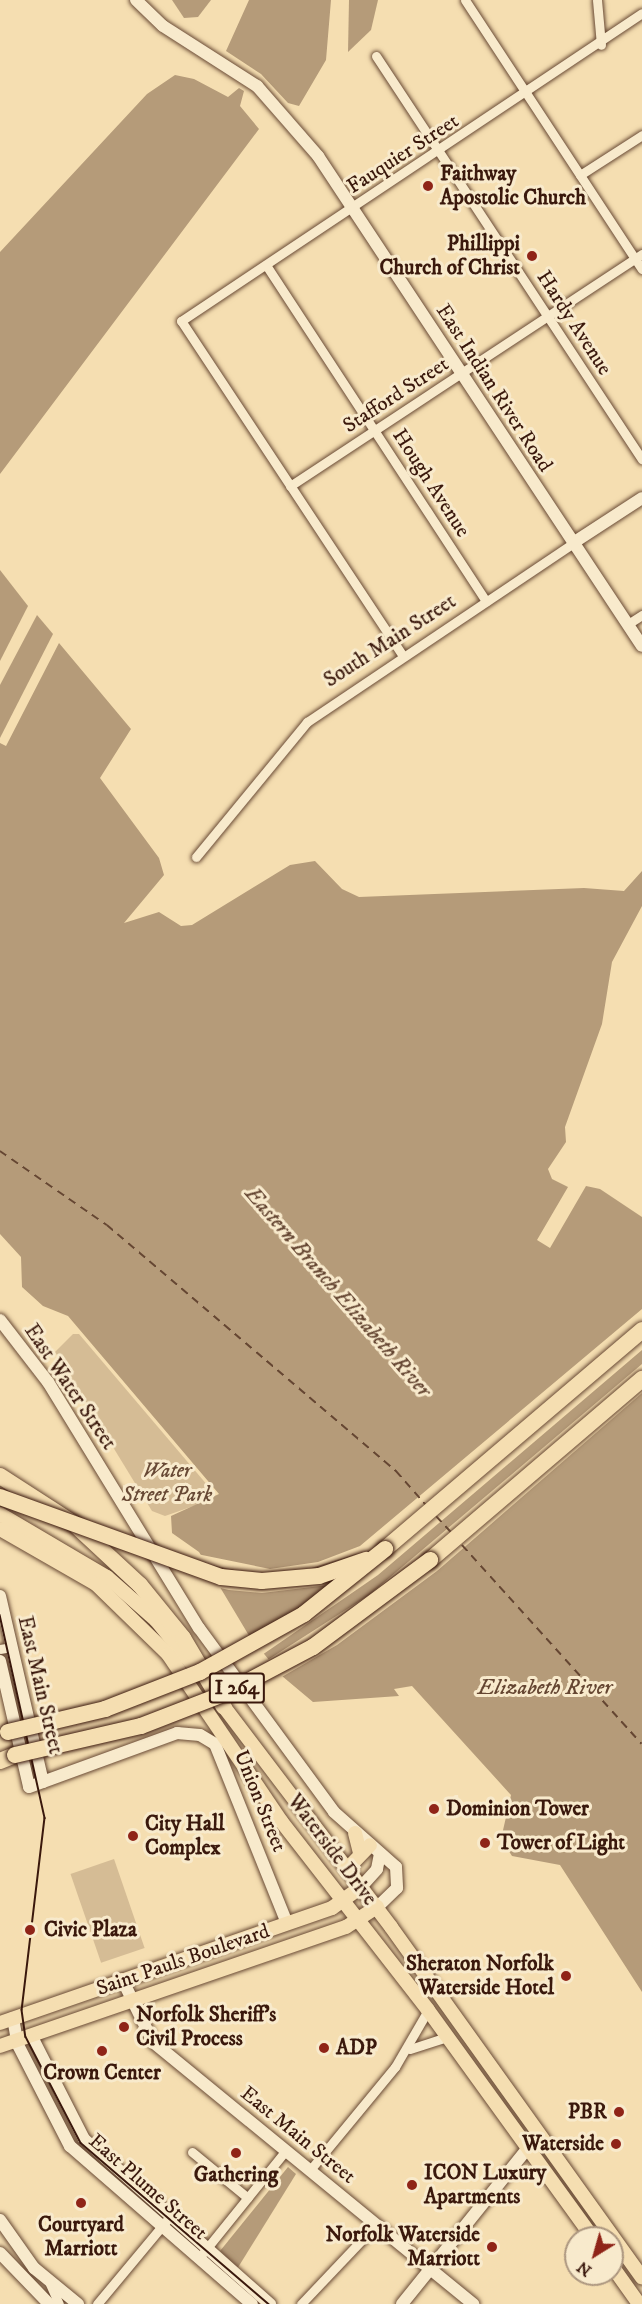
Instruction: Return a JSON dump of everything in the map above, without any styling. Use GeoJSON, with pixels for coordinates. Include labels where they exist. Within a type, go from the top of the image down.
{"type":"FeatureCollection","features":[{"type":"Feature","properties":{"kind":"highway"},"geometry":{"type":"LineString","coordinates":[[3,1732],[105,1709],[200,1672],[304,1614],[407,1531],[642,1330]]}},
{"type":"Feature","properties":{"kind":"highway","name":"I 264"},"geometry":{"type":"LineString","coordinates":[[4,1757],[169,1717],[313,1647],[430,1560],[642,1379]]}},
{"type":"Feature","properties":{"kind":"highway"},"geometry":{"type":"LineString","coordinates":[[0,1476],[73,1523],[140,1585],[183,1638],[224,1707]]}},
{"type":"Feature","properties":{"kind":"highway"},"geometry":{"type":"LineString","coordinates":[[0,1497],[198,1571],[241,1580],[319,1576],[385,1549]]}},
{"type":"Feature","properties":{"kind":"main road","name":"Waterside Drive"},"geometry":{"type":"LineString","coordinates":[[1,1522],[56,1543],[118,1587],[166,1632],[377,1907],[642,2277]]}},
{"type":"Feature","properties":{"kind":"main road","name":"Waterside Drive"},"geometry":{"type":"LineString","coordinates":[[1,1522],[96,1584],[158,1642],[344,1902],[428,2010],[585,2226]]}},
{"type":"Feature","properties":{"kind":"main road"},"geometry":{"type":"LineString","coordinates":[[347,1869],[370,1850],[355,1833]]}},
{"type":"Feature","properties":{"kind":"main road","name":"Saint Pauls Boulevard"},"geometry":{"type":"LineString","coordinates":[[6,2021],[344,1902],[361,1887]]}},
{"type":"Feature","properties":{"kind":"main road","name":"Saint Pauls Boulevard"},"geometry":{"type":"LineString","coordinates":[[0,2046],[358,1920],[377,1907]]}},
{"type":"Feature","properties":{"kind":"main road"},"geometry":{"type":"LineString","coordinates":[[254,1958],[288,1935],[287,1923]]}},
{"type":"Feature","properties":{"kind":"main road"},"geometry":{"type":"LineString","coordinates":[[206,1950],[219,1970]]}},
{"type":"Feature","properties":{"kind":"main road"},"geometry":{"type":"LineString","coordinates":[[624,2281],[637,2298]]}},
{"type":"Feature","properties":{"kind":"street","name":"East Indian River Road"},"geometry":{"type":"LineString","coordinates":[[136,0],[163,26],[257,86],[318,156],[642,646]]}},
{"type":"Feature","properties":{"kind":"street"},"geometry":{"type":"LineString","coordinates":[[465,0],[580,175],[639,256],[642,269]]}},
{"type":"Feature","properties":{"kind":"street"},"geometry":{"type":"LineString","coordinates":[[597,0],[601,45]]}},
{"type":"Feature","properties":{"kind":"street","name":"Fauquier Street"},"geometry":{"type":"LineString","coordinates":[[290,486],[181,321],[601,45],[642,13]]}},
{"type":"Feature","properties":{"kind":"street","name":"Hardy Avenue"},"geometry":{"type":"LineString","coordinates":[[376,56],[642,459]]}},
{"type":"Feature","properties":{"kind":"street"},"geometry":{"type":"LineString","coordinates":[[580,175],[642,135]]}},
{"type":"Feature","properties":{"kind":"street","name":"Stafford Street"},"geometry":{"type":"LineString","coordinates":[[290,486],[639,256]]}},
{"type":"Feature","properties":{"kind":"street","name":"Hough Avenue"},"geometry":{"type":"LineString","coordinates":[[266,264],[486,601]]}},
{"type":"Feature","properties":{"kind":"street"},"geometry":{"type":"LineString","coordinates":[[290,486],[403,656]]}},
{"type":"Feature","properties":{"kind":"street","name":"South Main Street"},"geometry":{"type":"LineString","coordinates":[[196,857],[299,729],[403,656],[642,498]]}},
{"type":"Feature","properties":{"kind":"street"},"geometry":{"type":"LineString","coordinates":[[628,624],[642,615]]}},
{"type":"Feature","properties":{"kind":"street","name":"East Water Street"},"geometry":{"type":"LineString","coordinates":[[0,1320],[38,1367],[135,1517],[177,1597],[323,1798],[355,1833]]}},
{"type":"Feature","properties":{"kind":"street","name":"East Main Street"},"geometry":{"type":"LineString","coordinates":[[0,1596],[6,1648],[43,1782]]}},
{"type":"Feature","properties":{"kind":"street","name":"East Main Street"},"geometry":{"type":"LineString","coordinates":[[0,1661],[29,1787]]}},
{"type":"Feature","properties":{"kind":"street","name":"Union Street"},"geometry":{"type":"LineString","coordinates":[[29,1787],[177,1733],[205,1737],[224,1761],[287,1923]]}},
{"type":"Feature","properties":{"kind":"street"},"geometry":{"type":"LineString","coordinates":[[361,1887],[377,1869],[370,1850]]}},
{"type":"Feature","properties":{"kind":"street"},"geometry":{"type":"LineString","coordinates":[[370,1850],[400,1876],[394,1891],[377,1907]]}},
{"type":"Feature","properties":{"kind":"street","name":"East Main Street"},"geometry":{"type":"LineString","coordinates":[[122,1979],[129,2000],[153,2042],[473,2304]]}},
{"type":"Feature","properties":{"kind":"street"},"geometry":{"type":"LineString","coordinates":[[310,2170],[405,2052],[428,2010]]}},
{"type":"Feature","properties":{"kind":"street","name":"East Plume Street"},"geometry":{"type":"LineString","coordinates":[[6,2021],[70,2146],[252,2304]]}},
{"type":"Feature","properties":{"kind":"street","name":"East Plume Street"},"geometry":{"type":"LineString","coordinates":[[31,2035],[84,2139],[209,2246],[270,2304]]}},
{"type":"Feature","properties":{"kind":"street"},"geometry":{"type":"LineString","coordinates":[[405,2052],[420,2042],[448,2037]]}},
{"type":"Feature","properties":{"kind":"street"},"geometry":{"type":"LineString","coordinates":[[402,2304],[432,2270],[539,2134]]}},
{"type":"Feature","properties":{"kind":"street"},"geometry":{"type":"LineString","coordinates":[[199,2256],[286,2150]]}},
{"type":"Feature","properties":{"kind":"street"},"geometry":{"type":"LineString","coordinates":[[192,2152],[248,2198]]}},
{"type":"Feature","properties":{"kind":"street"},"geometry":{"type":"LineString","coordinates":[[97,2304],[172,2214]]}},
{"type":"Feature","properties":{"kind":"street"},"geometry":{"type":"LineString","coordinates":[[0,2220],[48,2281],[78,2304]]}},
{"type":"Feature","properties":{"kind":"street"},"geometry":{"type":"LineString","coordinates":[[301,2304],[377,2224]]}},
{"type":"Feature","properties":{"kind":"street"},"geometry":{"type":"LineString","coordinates":[[0,2253],[49,2304]]}},
{"type":"Feature","properties":{"kind":"street"},"geometry":{"type":"LineString","coordinates":[[48,2281],[58,2304]]}},
{"type":"Feature","properties":{"kind":"green space","name":"Water Street Park"},"geometry":{"type":"Polygon","coordinates":[[[73,1334],[79,1334],[214,1493],[208,1501],[165,1516],[152,1511],[55,1352],[73,1334]]]}},
{"type":"Feature","properties":{"kind":"green space"},"geometry":{"type":"Polygon","coordinates":[[[114,1859],[145,1948],[101,1963],[71,1874],[114,1859]]]}},
{"type":"Feature","properties":{"kind":"water"},"geometry":{"type":"Polygon","coordinates":[[[172,0],[211,0],[198,17],[184,18],[172,0]]]}},
{"type":"Feature","properties":{"kind":"water"},"geometry":{"type":"Polygon","coordinates":[[[249,0],[331,0],[326,60],[299,106],[288,103],[261,74],[226,51],[249,0]]]}},
{"type":"Feature","properties":{"kind":"water"},"geometry":{"type":"Polygon","coordinates":[[[349,0],[378,0],[371,30],[348,52],[349,0]]]}},
{"type":"Feature","properties":{"kind":"water"},"geometry":{"type":"Polygon","coordinates":[[[175,75],[194,79],[228,97],[239,88],[244,91],[240,106],[259,129],[0,474],[0,252],[147,94],[175,75]]]}},
{"type":"Feature","properties":{"kind":"water"},"geometry":{"type":"Polygon","coordinates":[[[0,570],[28,606],[0,661],[0,570]]]}},
{"type":"Feature","properties":{"kind":"water"},"geometry":{"type":"Polygon","coordinates":[[[37,615],[53,634],[0,738],[0,685],[37,615]]]}},
{"type":"Feature","properties":{"kind":"water"},"geometry":{"type":"Polygon","coordinates":[[[59,643],[131,729],[100,778],[159,858],[164,875],[124,923],[159,912],[181,926],[192,925],[290,865],[315,861],[342,889],[359,897],[584,888],[624,891],[642,871],[642,906],[612,962],[602,1024],[565,1127],[566,1142],[548,1169],[552,1179],[568,1187],[537,1240],[550,1248],[586,1186],[600,1189],[642,1217],[642,1992],[560,1865],[512,1856],[501,1839],[511,1795],[412,1686],[394,1689],[399,1696],[313,1702],[282,1676],[248,1634],[199,1552],[172,1533],[171,1516],[219,1494],[68,1316],[43,1306],[22,1287],[21,1257],[0,1234],[0,743],[6,746],[59,643]]]}},
{"type":"Feature","properties":{"kind":"water"},"geometry":{"type":"Polygon","coordinates":[[[288,2167],[296,2174],[237,2269],[220,2251],[288,2167]]]}},
{"type":"Feature","properties":{"kind":"pier"},"geometry":{"type":"Polygon","coordinates":[[[642,1309],[642,1350],[378,1575],[262,1655],[251,1641],[320,1598],[329,1585],[262,1593],[229,1590],[216,1587],[204,1567],[243,1576],[296,1574],[321,1569],[359,1553],[302,1571],[253,1574],[207,1564],[197,1554],[270,1569],[318,1562],[360,1546],[642,1309]]]}},
{"type":"Feature","properties":{"kind":"pier"},"geometry":{"type":"Polygon","coordinates":[[[642,1364],[642,1393],[437,1571],[337,1645],[280,1678],[266,1661],[369,1595],[642,1364]]]}},
{"type":"Feature","properties":{"kind":"ferry route"},"geometry":{"type":"LineString","coordinates":[[0,1151],[107,1225],[396,1471],[426,1505]]}},
{"type":"Feature","properties":{"kind":"ferry route"},"geometry":{"type":"LineString","coordinates":[[436,1516],[451,1532]]}},
{"type":"Feature","properties":{"kind":"ferry route"},"geometry":{"type":"LineString","coordinates":[[462,1545],[642,1744]]}},
{"type":"Feature","properties":{"kind":"tram line"},"geometry":{"type":"LineString","coordinates":[[0,1615],[45,1818],[22,2010],[26,2037],[81,2143],[269,2304]]}},
{"type":"Feature","properties":{"kind":"place","name":"Faithway Apostolic Church"},"geometry":{"type":"Point","coordinates":[428,186]}},
{"type":"Feature","properties":{"kind":"place","name":"Phillippi Church of Christ"},"geometry":{"type":"Point","coordinates":[532,256]}},
{"type":"Feature","properties":{"kind":"place","name":"Dominion Tower"},"geometry":{"type":"Point","coordinates":[434,1809]}},
{"type":"Feature","properties":{"kind":"place","name":"City Hall Complex"},"geometry":{"type":"Point","coordinates":[133,1836]}},
{"type":"Feature","properties":{"kind":"place","name":"Tower of Light"},"geometry":{"type":"Point","coordinates":[485,1843]}},
{"type":"Feature","properties":{"kind":"place","name":"Civic Plaza"},"geometry":{"type":"Point","coordinates":[30,1930]}},
{"type":"Feature","properties":{"kind":"place","name":"Sheraton Norfolk Waterside Hotel"},"geometry":{"type":"Point","coordinates":[566,1976]}},
{"type":"Feature","properties":{"kind":"place","name":"Norfolk Sheriff's Civil Process"},"geometry":{"type":"Point","coordinates":[124,2027]}},
{"type":"Feature","properties":{"kind":"place","name":"ADP"},"geometry":{"type":"Point","coordinates":[324,2048]}},
{"type":"Feature","properties":{"kind":"place","name":"Crown Center"},"geometry":{"type":"Point","coordinates":[102,2051]}},
{"type":"Feature","properties":{"kind":"place","name":"PBR"},"geometry":{"type":"Point","coordinates":[619,2112]}},
{"type":"Feature","properties":{"kind":"place","name":"Waterside"},"geometry":{"type":"Point","coordinates":[616,2144]}},
{"type":"Feature","properties":{"kind":"place","name":"Gathering"},"geometry":{"type":"Point","coordinates":[236,2153]}},
{"type":"Feature","properties":{"kind":"place","name":"ICON Luxury Apartments"},"geometry":{"type":"Point","coordinates":[412,2185]}},
{"type":"Feature","properties":{"kind":"place","name":"Courtyard Marriott"},"geometry":{"type":"Point","coordinates":[81,2203]}},
{"type":"Feature","properties":{"kind":"place","name":"Norfolk Waterside Marriott"},"geometry":{"type":"Point","coordinates":[492,2247]}},
{"type":"Feature","properties":{"kind":"water label","name":"Eastern Branch Elizabeth River"},"geometry":{"type":"Point","coordinates":[338,1292]}},
{"type":"Feature","properties":{"kind":"water label","name":"Elizabeth River"},"geometry":{"type":"Point","coordinates":[545,1688]}}]}
